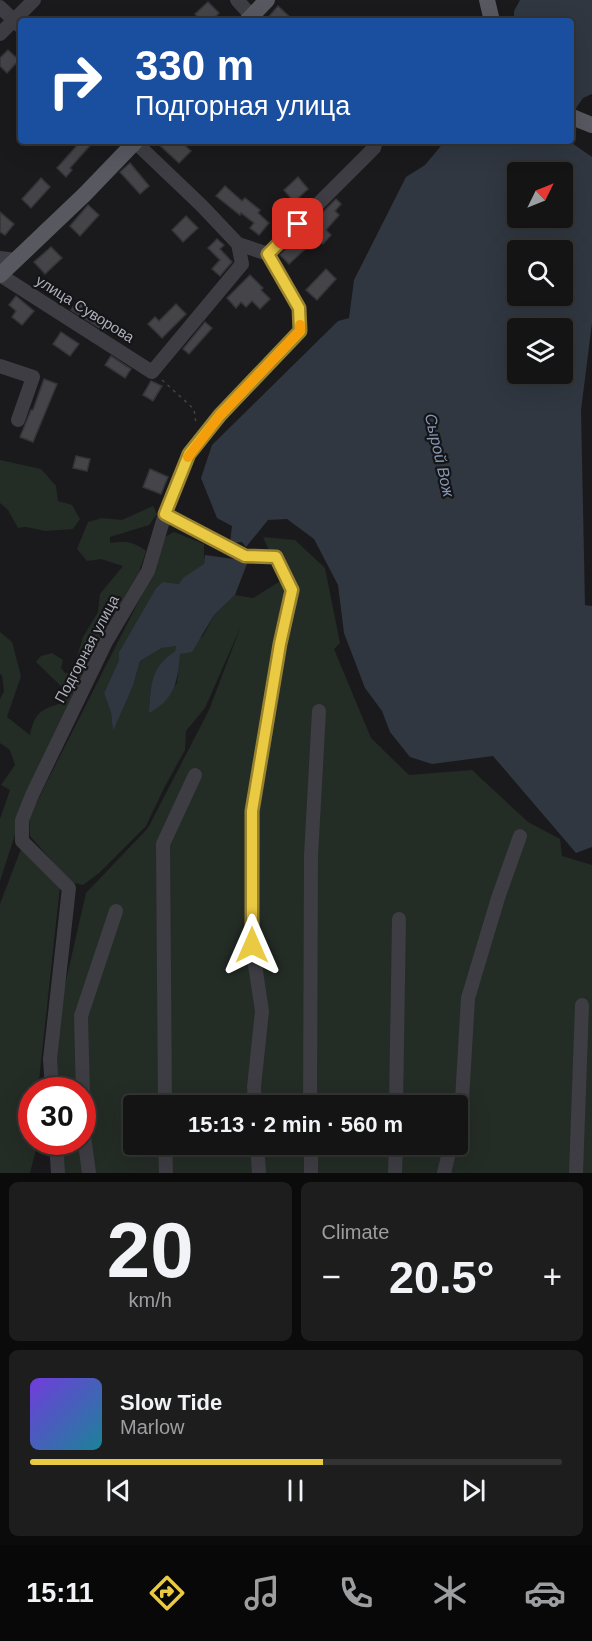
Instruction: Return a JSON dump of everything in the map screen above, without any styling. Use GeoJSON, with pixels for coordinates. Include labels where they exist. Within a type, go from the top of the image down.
{"type":"FeatureCollection","features":[{"type":"Feature","properties":{"kind":"main road"},"geometry":{"type":"LineString","coordinates":[[253,18],[267,0]]}},
{"type":"Feature","properties":{"kind":"main road"},"geometry":{"type":"LineString","coordinates":[[487,0],[491,18]]}},
{"type":"Feature","properties":{"kind":"main road"},"geometry":{"type":"LineString","coordinates":[[0,275],[8,259],[85,194],[134,144]]}},
{"type":"Feature","properties":{"kind":"street"},"geometry":{"type":"LineString","coordinates":[[21,18],[34,0]]}},
{"type":"Feature","properties":{"kind":"street"},"geometry":{"type":"LineString","coordinates":[[237,0],[251,18]]}},
{"type":"Feature","properties":{"kind":"street"},"geometry":{"type":"LineString","coordinates":[[0,7],[17,23],[0,34]]}},
{"type":"Feature","properties":{"kind":"street"},"geometry":{"type":"LineString","coordinates":[[138,144],[238,244],[268,254],[374,148],[375,144]]}},
{"type":"Feature","properties":{"kind":"street"},"geometry":{"type":"LineString","coordinates":[[152,372],[242,264],[238,244]]}},
{"type":"Feature","properties":{"kind":"street","name":"Подгорная улица"},"geometry":{"type":"LineString","coordinates":[[51,1077],[50,1059],[69,888],[22,841],[22,820],[106,642],[148,571],[165,514],[189,454],[220,415],[300,331],[299,308],[268,254]]}},
{"type":"Feature","properties":{"kind":"street","name":"улица Суворова"},"geometry":{"type":"LineString","coordinates":[[0,275],[152,372]]}},
{"type":"Feature","properties":{"kind":"street"},"geometry":{"type":"LineString","coordinates":[[0,366],[33,377],[18,420]]}},
{"type":"Feature","properties":{"kind":"street"},"geometry":{"type":"LineString","coordinates":[[165,514],[245,556],[276,557],[292,590],[280,644],[252,811],[252,945],[262,1011],[254,1095]]}},
{"type":"Feature","properties":{"kind":"street"},"geometry":{"type":"LineString","coordinates":[[310,1095],[311,856],[320,711]]}},
{"type":"Feature","properties":{"kind":"street"},"geometry":{"type":"LineString","coordinates":[[165,1095],[163,844],[195,776]]}},
{"type":"Feature","properties":{"kind":"street"},"geometry":{"type":"LineString","coordinates":[[462,1095],[468,999],[498,898],[520,836]]}},
{"type":"Feature","properties":{"kind":"street"},"geometry":{"type":"LineString","coordinates":[[89,1173],[84,1136],[81,1016],[116,911]]}},
{"type":"Feature","properties":{"kind":"street"},"geometry":{"type":"LineString","coordinates":[[396,1095],[399,919]]}},
{"type":"Feature","properties":{"kind":"street"},"geometry":{"type":"LineString","coordinates":[[576,1173],[582,1005]]}},
{"type":"Feature","properties":{"kind":"street"},"geometry":{"type":"LineString","coordinates":[[57,1155],[58,1173]]}},
{"type":"Feature","properties":{"kind":"street"},"geometry":{"type":"LineString","coordinates":[[165,1155],[166,1173]]}},
{"type":"Feature","properties":{"kind":"street"},"geometry":{"type":"LineString","coordinates":[[258,1155],[259,1173]]}},
{"type":"Feature","properties":{"kind":"street"},"geometry":{"type":"LineString","coordinates":[[311,1155],[311,1173]]}},
{"type":"Feature","properties":{"kind":"street"},"geometry":{"type":"LineString","coordinates":[[395,1173],[396,1155]]}},
{"type":"Feature","properties":{"kind":"street"},"geometry":{"type":"LineString","coordinates":[[444,1173],[448,1155]]}},
{"type":"Feature","properties":{"kind":"path"},"geometry":{"type":"LineString","coordinates":[[152,372],[194,409],[198,442]]}},
{"type":"Feature","properties":{"kind":"shaded area"},"geometry":{"type":"Polygon","coordinates":[[[0,460],[41,469],[56,486],[58,501],[72,505],[80,519],[73,529],[45,531],[26,527],[18,528],[8,510],[0,503],[0,460]]]}},
{"type":"Feature","properties":{"kind":"shaded area"},"geometry":{"type":"Polygon","coordinates":[[[153,506],[157,514],[149,525],[110,537],[110,543],[129,542],[146,551],[139,572],[73,699],[19,822],[0,881],[0,819],[10,790],[1,785],[15,765],[10,750],[0,743],[0,699],[4,691],[0,674],[0,632],[12,642],[21,676],[7,717],[30,735],[37,715],[65,702],[63,688],[36,662],[41,656],[52,653],[63,660],[61,668],[65,673],[72,673],[83,637],[98,612],[100,594],[123,566],[101,559],[87,561],[77,549],[88,522],[102,518],[122,520],[153,506]]]}},
{"type":"Feature","properties":{"kind":"shaded area"},"geometry":{"type":"Polygon","coordinates":[[[174,532],[204,544],[204,564],[179,584],[163,582],[156,588],[119,652],[119,660],[104,693],[111,713],[113,730],[133,686],[140,661],[162,648],[176,645],[175,651],[157,670],[150,694],[150,712],[177,683],[179,654],[203,636],[214,615],[235,595],[253,598],[282,580],[263,537],[295,540],[325,568],[340,643],[334,649],[371,738],[409,775],[472,770],[528,822],[560,839],[562,856],[592,865],[592,1173],[55,1173],[49,1155],[96,1155],[96,1077],[55,1077],[59,1011],[86,893],[148,828],[209,710],[241,626],[205,708],[186,731],[185,750],[146,826],[99,873],[83,885],[70,882],[30,836],[29,817],[154,571],[165,537],[174,532]]]}},
{"type":"Feature","properties":{"kind":"shaded area"},"geometry":{"type":"Polygon","coordinates":[[[21,849],[60,886],[39,1077],[18,1077],[18,1155],[35,1155],[30,1173],[0,1173],[0,904],[21,849]]]}},
{"type":"Feature","properties":{"kind":"water"},"geometry":{"type":"Polygon","coordinates":[[[520,0],[592,0],[592,94],[583,98],[574,111],[574,18],[514,18],[514,11],[520,0]]]}},
{"type":"Feature","properties":{"kind":"water","name":"Сырой Вож"},"geometry":{"type":"Polygon","coordinates":[[[442,144],[573,144],[592,157],[592,323],[581,410],[585,605],[592,606],[592,847],[576,853],[493,756],[432,764],[410,757],[390,732],[382,711],[365,688],[344,633],[338,585],[314,539],[287,519],[268,520],[246,547],[242,542],[230,543],[232,526],[217,518],[201,478],[212,445],[338,321],[349,318],[354,280],[406,177],[425,165],[442,144]]]}},
{"type":"Feature","properties":{"kind":"water"},"geometry":{"type":"Polygon","coordinates":[[[205,555],[248,561],[235,595],[214,615],[192,652],[180,654],[174,688],[165,701],[149,713],[153,678],[161,664],[175,651],[176,646],[162,648],[140,661],[133,686],[113,731],[111,713],[104,693],[119,660],[119,652],[156,588],[163,582],[179,584],[183,578],[204,564],[205,555]]]}},
{"type":"Feature","properties":{"kind":"building"},"geometry":{"type":"Polygon","coordinates":[[[208,2],[219,13],[214,18],[199,18],[195,14],[208,2]]]}},
{"type":"Feature","properties":{"kind":"building"},"geometry":{"type":"Polygon","coordinates":[[[278,6],[291,18],[268,18],[278,6]]]}},
{"type":"Feature","properties":{"kind":"building"},"geometry":{"type":"Polygon","coordinates":[[[8,50],[18,61],[7,73],[0,66],[0,58],[8,50]]]}},
{"type":"Feature","properties":{"kind":"building"},"geometry":{"type":"Polygon","coordinates":[[[78,144],[91,144],[70,168],[72,170],[66,177],[57,168],[78,144]]]}},
{"type":"Feature","properties":{"kind":"building"},"geometry":{"type":"Polygon","coordinates":[[[158,144],[183,144],[191,151],[179,163],[158,144]]]}},
{"type":"Feature","properties":{"kind":"building"},"geometry":{"type":"Polygon","coordinates":[[[130,163],[149,186],[140,194],[120,172],[130,163]]]}},
{"type":"Feature","properties":{"kind":"building"},"geometry":{"type":"Polygon","coordinates":[[[298,177],[308,189],[294,202],[284,190],[298,177]]]}},
{"type":"Feature","properties":{"kind":"building"},"geometry":{"type":"Polygon","coordinates":[[[41,178],[50,187],[31,208],[22,199],[41,178]]]}},
{"type":"Feature","properties":{"kind":"building"},"geometry":{"type":"Polygon","coordinates":[[[225,186],[242,201],[245,198],[260,210],[258,213],[269,223],[259,235],[250,228],[254,223],[216,196],[225,186]]]}},
{"type":"Feature","properties":{"kind":"building"},"geometry":{"type":"Polygon","coordinates":[[[336,199],[341,204],[335,211],[339,215],[326,230],[331,235],[323,244],[317,238],[289,264],[280,255],[336,199]]]}},
{"type":"Feature","properties":{"kind":"building"},"geometry":{"type":"Polygon","coordinates":[[[88,205],[99,215],[80,236],[70,226],[88,205]]]}},
{"type":"Feature","properties":{"kind":"building"},"geometry":{"type":"Polygon","coordinates":[[[0,212],[14,224],[5,235],[0,232],[0,212]]]}},
{"type":"Feature","properties":{"kind":"building"},"geometry":{"type":"Polygon","coordinates":[[[186,216],[198,228],[183,242],[172,230],[186,216]]]}},
{"type":"Feature","properties":{"kind":"building"},"geometry":{"type":"Polygon","coordinates":[[[217,239],[224,245],[220,249],[232,262],[220,276],[212,269],[220,260],[208,248],[217,239]]]}},
{"type":"Feature","properties":{"kind":"building"},"geometry":{"type":"Polygon","coordinates":[[[51,247],[62,258],[45,274],[34,262],[51,247]]]}},
{"type":"Feature","properties":{"kind":"building"},"geometry":{"type":"Polygon","coordinates":[[[326,269],[336,279],[317,300],[306,290],[326,269]]]}},
{"type":"Feature","properties":{"kind":"building"},"geometry":{"type":"Polygon","coordinates":[[[250,275],[270,299],[260,309],[252,301],[246,307],[241,302],[236,308],[227,298],[250,275]]]}},
{"type":"Feature","properties":{"kind":"building"},"geometry":{"type":"Polygon","coordinates":[[[16,296],[34,311],[22,325],[12,317],[16,311],[9,305],[16,296]]]}},
{"type":"Feature","properties":{"kind":"building"},"geometry":{"type":"Polygon","coordinates":[[[77,301],[107,321],[103,326],[106,328],[104,331],[71,310],[77,301]]]}},
{"type":"Feature","properties":{"kind":"building"},"geometry":{"type":"Polygon","coordinates":[[[176,304],[186,314],[162,338],[148,324],[155,317],[159,321],[176,304]]]}},
{"type":"Feature","properties":{"kind":"building"},"geometry":{"type":"Polygon","coordinates":[[[205,322],[212,328],[189,354],[183,349],[205,322]]]}},
{"type":"Feature","properties":{"kind":"building"},"geometry":{"type":"Polygon","coordinates":[[[61,332],[79,344],[70,356],[53,344],[61,332]]]}},
{"type":"Feature","properties":{"kind":"building"},"geometry":{"type":"Polygon","coordinates":[[[111,356],[131,369],[125,378],[105,365],[111,356]]]}},
{"type":"Feature","properties":{"kind":"building"},"geometry":{"type":"Polygon","coordinates":[[[44,379],[57,384],[33,442],[20,437],[44,379]]]}},
{"type":"Feature","properties":{"kind":"building"},"geometry":{"type":"Polygon","coordinates":[[[151,381],[162,386],[153,401],[143,395],[151,381]]]}},
{"type":"Feature","properties":{"kind":"building"},"geometry":{"type":"Polygon","coordinates":[[[76,456],[90,459],[87,471],[73,468],[76,456]]]}},
{"type":"Feature","properties":{"kind":"building"},"geometry":{"type":"Polygon","coordinates":[[[150,469],[168,477],[161,494],[143,487],[150,469]]]}},
{"type":"Feature","properties":{"kind":"slow traffic"},"geometry":{"type":"LineString","coordinates":[[188,457],[220,415],[300,331],[300,325]]}},
{"type":"Feature","properties":{"kind":"route"},"geometry":{"type":"LineString","coordinates":[[252,945],[252,811],[280,644],[292,590],[276,557],[245,556],[165,514],[189,454],[220,415],[300,331],[299,308],[268,254],[298,224]]}}]}
